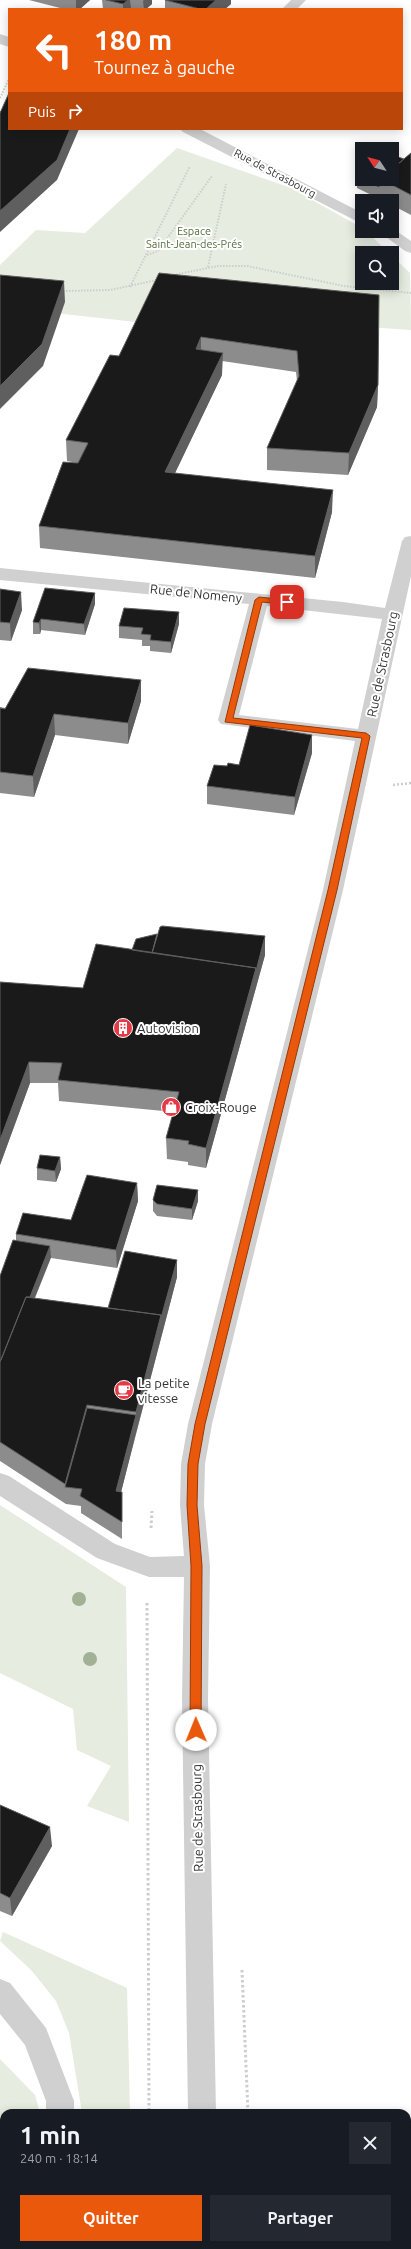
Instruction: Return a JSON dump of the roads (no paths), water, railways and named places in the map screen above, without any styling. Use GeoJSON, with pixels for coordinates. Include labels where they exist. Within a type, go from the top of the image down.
{"type":"FeatureCollection","features":[{"type":"Feature","properties":{"kind":"street"},"geometry":{"type":"LineString","coordinates":[[290,8],[299,0]]}},
{"type":"Feature","properties":{"kind":"street","name":"Rue de Strasbourg"},"geometry":{"type":"LineString","coordinates":[[190,130],[355,215]]}},
{"type":"Feature","properties":{"kind":"street"},"geometry":{"type":"LineString","coordinates":[[396,238],[411,248]]}},
{"type":"Feature","properties":{"kind":"street","name":"Rue de Strasbourg"},"geometry":{"type":"LineString","coordinates":[[202,2109],[195,1698],[196,1566],[192,1498],[193,1464],[200,1424],[332,890],[359,774],[392,614],[411,541]]}},
{"type":"Feature","properties":{"kind":"street","name":"Rue de Nomeny"},"geometry":{"type":"LineString","coordinates":[[0,574],[392,614]]}},
{"type":"Feature","properties":{"kind":"street"},"geometry":{"type":"LineString","coordinates":[[259,600],[228,720],[366,736]]}},
{"type":"Feature","properties":{"kind":"street"},"geometry":{"type":"LineString","coordinates":[[0,1483],[106,1551],[149,1567],[196,1566]]}},
{"type":"Feature","properties":{"kind":"street"},"geometry":{"type":"LineString","coordinates":[[0,1992],[36,2037],[60,2101],[60,2109]]}},
{"type":"Feature","properties":{"kind":"place","name":"Autovision"},"geometry":{"type":"Point","coordinates":[123,1028]}},
{"type":"Feature","properties":{"kind":"place","name":"Croix-Rouge"},"geometry":{"type":"Point","coordinates":[171,1107]}},
{"type":"Feature","properties":{"kind":"place","name":"La petite vitesse"},"geometry":{"type":"Point","coordinates":[124,1390]}},
{"type":"Feature","properties":{"kind":"park label","name":"Espace Saint-Jean-des-Prés"},"geometry":{"type":"Point","coordinates":[194,237]}}]}
